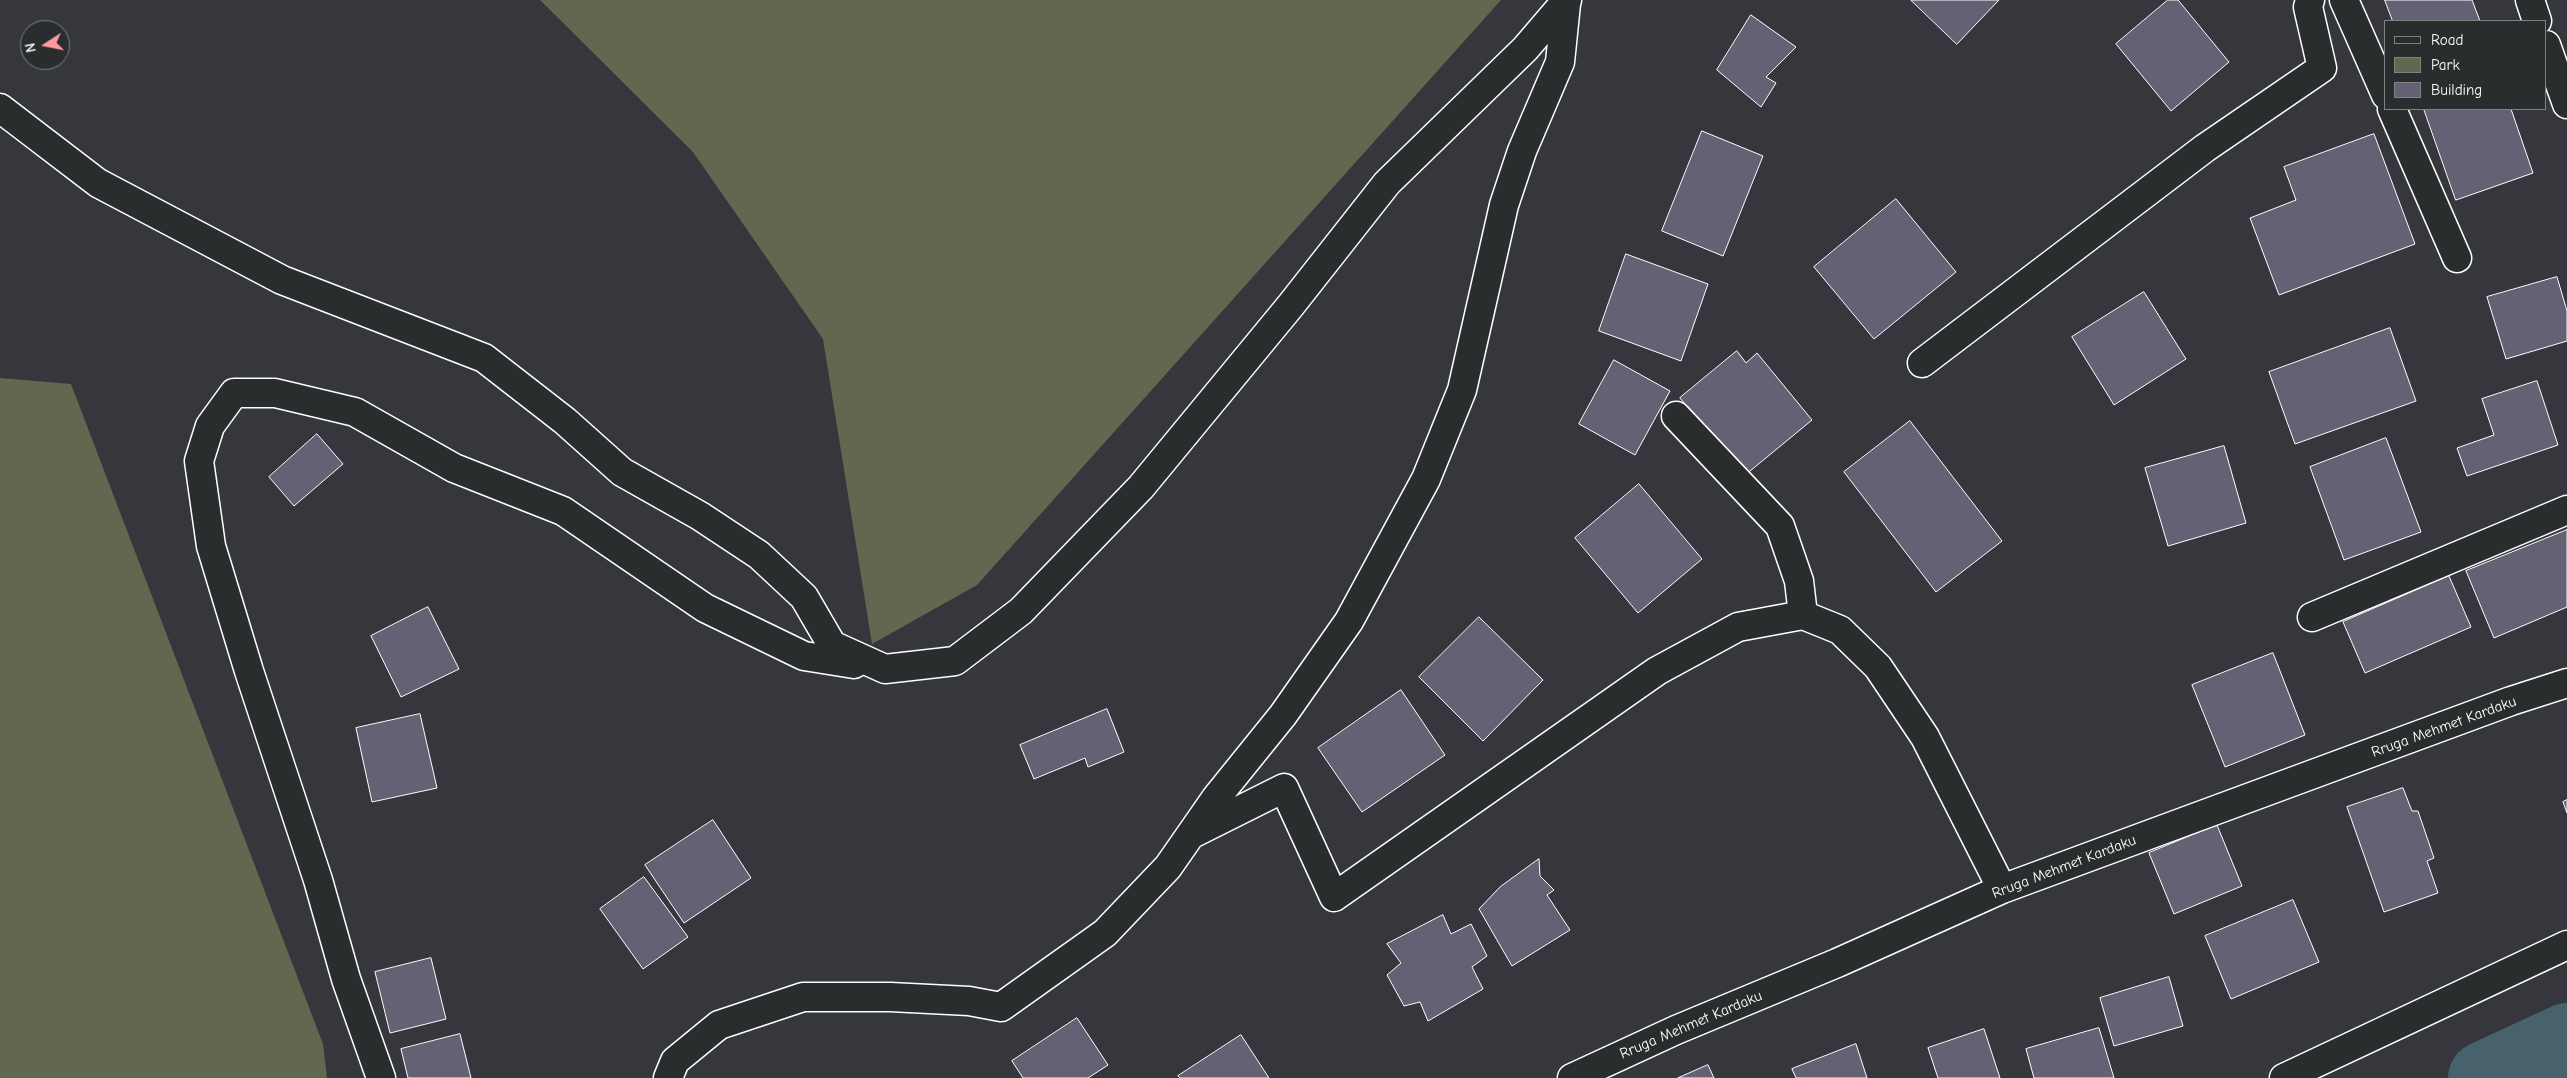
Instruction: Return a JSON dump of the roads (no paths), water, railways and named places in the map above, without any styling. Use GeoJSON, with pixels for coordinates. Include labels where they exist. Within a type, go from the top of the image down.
{"type":"FeatureCollection","features":[{"type":"Feature","properties":{"kind":"street"},"geometry":{"type":"LineString","coordinates":[[1922,363],[2204,148],[2322,68],[2308,7],[2310,0]]}},
{"type":"Feature","properties":{"kind":"street"},"geometry":{"type":"LineString","coordinates":[[2344,0],[2384,90]]}},
{"type":"Feature","properties":{"kind":"street"},"geometry":{"type":"LineString","coordinates":[[2530,0],[2537,20]]}},
{"type":"Feature","properties":{"kind":"street"},"geometry":{"type":"LineString","coordinates":[[381,1078],[346,979],[318,880],[249,671],[211,546],[199,462],[210,426],[234,393],[275,393],[355,412],[454,468],[563,512],[705,608],[804,656],[885,669],[955,661],[1021,611],[1142,487],[1292,305],[1387,183],[1525,49],[1567,2]]}},
{"type":"Feature","properties":{"kind":"street"},"geometry":{"type":"LineString","coordinates":[[668,1078],[675,1062],[719,1025],[803,997],[890,997],[970,1001],[1001,1006],[1105,933],[1168,867],[1216,798],[1283,715],[1349,621],[1426,479],[1462,390],[1504,205],[1522,151],[1560,62],[1567,2]]}},
{"type":"Feature","properties":{"kind":"street"},"geometry":{"type":"LineString","coordinates":[[2547,48],[2567,104]]}},
{"type":"Feature","properties":{"kind":"street"},"geometry":{"type":"LineString","coordinates":[[0,108],[98,183],[282,280],[484,358],[565,421],[622,472],[700,516],[759,555],[804,597],[832,646],[885,669]]}},
{"type":"Feature","properties":{"kind":"street"},"geometry":{"type":"LineString","coordinates":[[2392,110],[2457,258]]}},
{"type":"Feature","properties":{"kind":"street"},"geometry":{"type":"LineString","coordinates":[[1676,416],[1780,526],[1799,581],[1803,614]]}},
{"type":"Feature","properties":{"kind":"street"},"geometry":{"type":"LineString","coordinates":[[2312,617],[2567,510]]}},
{"type":"Feature","properties":{"kind":"street"},"geometry":{"type":"LineString","coordinates":[[1190,835],[1284,788],[1334,897],[1657,671],[1738,627],[1803,614],[1840,630],[1878,667],[1925,737],[2002,889]]}},
{"type":"Feature","properties":{"kind":"street","name":"Rruga Mehmet Kardaku"},"geometry":{"type":"LineString","coordinates":[[1572,1078],[1676,1030],[1837,963],[2002,889],[2511,701],[2567,683]]}},
{"type":"Feature","properties":{"kind":"street"},"geometry":{"type":"LineString","coordinates":[[2284,1078],[2567,945]]}},
{"type":"Feature","properties":{"kind":"waterway"},"geometry":{"type":"LineString","coordinates":[[2485,1078],[2567,1040]]}}]}
